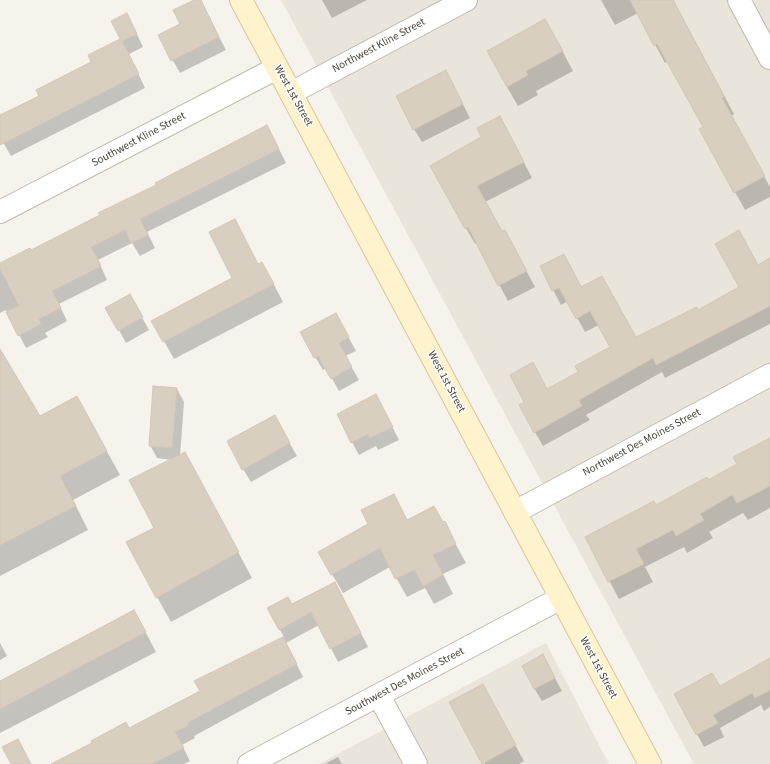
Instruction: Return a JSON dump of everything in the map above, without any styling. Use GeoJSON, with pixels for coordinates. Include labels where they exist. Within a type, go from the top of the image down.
{"type":"FeatureCollection","features":[{"type":"Feature","properties":{"kind":"main road","name":"West 1st Street"},"geometry":{"type":"LineString","coordinates":[[241,0],[650,764]]}},
{"type":"Feature","properties":{"kind":"street","name":"Northwest Kline Street"},"geometry":{"type":"LineString","coordinates":[[291,93],[466,0]]}},
{"type":"Feature","properties":{"kind":"street"},"geometry":{"type":"LineString","coordinates":[[740,0],[770,58]]}},
{"type":"Feature","properties":{"kind":"street","name":"Southwest Kline Street"},"geometry":{"type":"LineString","coordinates":[[0,212],[277,68]]}},
{"type":"Feature","properties":{"kind":"street","name":"Northwest Des Moines Street"},"geometry":{"type":"LineString","coordinates":[[515,512],[770,375]]}},
{"type":"Feature","properties":{"kind":"street","name":"Southwest Des Moines Street"},"geometry":{"type":"LineString","coordinates":[[249,764],[380,696],[561,598]]}},
{"type":"Feature","properties":{"kind":"street"},"geometry":{"type":"LineString","coordinates":[[380,696],[416,764]]}},
{"type":"Feature","properties":{"kind":"shaded area"},"geometry":{"type":"Polygon","coordinates":[[[281,0],[770,0],[770,764],[694,764],[281,0]]]}},
{"type":"Feature","properties":{"kind":"shaded area"},"geometry":{"type":"Polygon","coordinates":[[[546,643],[609,764],[319,764],[546,643]]]}},
{"type":"Feature","properties":{"kind":"building"},"geometry":{"type":"Polygon","coordinates":[[[194,0],[201,0],[219,37],[171,61],[158,35],[180,24],[173,10],[194,0]]]}},
{"type":"Feature","properties":{"kind":"building"},"geometry":{"type":"Polygon","coordinates":[[[630,0],[673,0],[724,96],[722,98],[765,176],[734,193],[699,129],[703,127],[657,44],[654,46],[630,0]]]}},
{"type":"Feature","properties":{"kind":"building"},"geometry":{"type":"Polygon","coordinates":[[[127,13],[137,34],[122,41],[139,74],[0,145],[0,115],[39,96],[36,90],[91,62],[88,55],[120,39],[111,21],[127,13]]]}},
{"type":"Feature","properties":{"kind":"building"},"geometry":{"type":"Polygon","coordinates":[[[545,19],[563,51],[526,71],[528,75],[507,87],[487,51],[545,19]]]}},
{"type":"Feature","properties":{"kind":"building"},"geometry":{"type":"Polygon","coordinates":[[[446,70],[463,104],[413,130],[396,96],[446,70]]]}},
{"type":"Feature","properties":{"kind":"building"},"geometry":{"type":"Polygon","coordinates":[[[500,116],[524,162],[477,186],[502,231],[505,230],[527,271],[498,286],[468,227],[465,229],[430,166],[481,137],[477,128],[500,116]]]}},
{"type":"Feature","properties":{"kind":"building"},"geometry":{"type":"Polygon","coordinates":[[[267,125],[279,149],[140,219],[148,235],[131,243],[125,230],[91,247],[101,266],[52,291],[61,308],[39,319],[41,324],[18,336],[6,312],[19,306],[0,269],[0,263],[30,248],[31,250],[100,215],[98,213],[156,185],[155,183],[267,125]]]}},
{"type":"Feature","properties":{"kind":"building"},"geometry":{"type":"Polygon","coordinates":[[[235,219],[258,264],[262,262],[274,284],[163,342],[151,321],[232,278],[209,232],[235,219]]]}},
{"type":"Feature","properties":{"kind":"building"},"geometry":{"type":"Polygon","coordinates":[[[739,230],[758,265],[770,258],[770,306],[656,365],[653,358],[579,400],[582,406],[534,433],[519,405],[524,402],[510,375],[533,362],[547,389],[578,372],[575,366],[610,347],[590,311],[576,319],[559,288],[552,291],[540,266],[564,254],[581,287],[602,276],[636,337],[697,307],[698,310],[739,287],[715,244],[739,230]]]}},
{"type":"Feature","properties":{"kind":"building"},"geometry":{"type":"Polygon","coordinates":[[[130,294],[143,317],[118,331],[105,308],[130,294]]]}},
{"type":"Feature","properties":{"kind":"building"},"geometry":{"type":"Polygon","coordinates":[[[336,313],[349,337],[339,343],[352,367],[331,379],[318,356],[314,358],[300,332],[336,313]]]}},
{"type":"Feature","properties":{"kind":"building"},"geometry":{"type":"Polygon","coordinates":[[[0,349],[40,416],[77,396],[107,451],[60,476],[76,506],[0,545],[0,349]]]}},
{"type":"Feature","properties":{"kind":"building"},"geometry":{"type":"Polygon","coordinates":[[[153,386],[177,388],[172,448],[149,446],[153,386]]]}},
{"type":"Feature","properties":{"kind":"building"},"geometry":{"type":"Polygon","coordinates":[[[376,394],[393,427],[370,438],[368,434],[351,443],[337,414],[376,394]]]}},
{"type":"Feature","properties":{"kind":"building"},"geometry":{"type":"Polygon","coordinates":[[[275,415],[290,443],[242,470],[227,441],[275,415]]]}},
{"type":"Feature","properties":{"kind":"building"},"geometry":{"type":"Polygon","coordinates":[[[770,438],[770,486],[737,503],[732,495],[700,514],[704,520],[676,536],[673,530],[636,549],[644,564],[608,582],[585,537],[654,501],[656,505],[707,477],[708,480],[737,464],[733,457],[770,438]]]}},
{"type":"Feature","properties":{"kind":"building"},"geometry":{"type":"Polygon","coordinates":[[[185,452],[239,552],[156,598],[126,542],[154,528],[129,480],[185,452]]]}},
{"type":"Feature","properties":{"kind":"building"},"geometry":{"type":"Polygon","coordinates":[[[394,494],[407,520],[434,506],[443,522],[445,521],[456,544],[433,555],[443,575],[423,586],[415,570],[395,579],[380,548],[331,575],[318,552],[368,524],[361,510],[394,494]]]}},
{"type":"Feature","properties":{"kind":"building"},"geometry":{"type":"Polygon","coordinates":[[[335,582],[361,633],[330,649],[311,612],[279,630],[267,608],[288,597],[292,604],[335,582]]]}},
{"type":"Feature","properties":{"kind":"building"},"geometry":{"type":"Polygon","coordinates":[[[134,610],[146,632],[0,709],[0,681],[134,610]]]}},
{"type":"Feature","properties":{"kind":"building"},"geometry":{"type":"Polygon","coordinates":[[[283,637],[297,664],[187,723],[189,725],[175,732],[184,748],[152,764],[51,764],[92,743],[91,741],[126,722],[129,728],[200,691],[194,681],[283,637]]]}},
{"type":"Feature","properties":{"kind":"building"},"geometry":{"type":"Polygon","coordinates":[[[543,654],[555,678],[534,689],[522,666],[543,654]]]}},
{"type":"Feature","properties":{"kind":"building"},"geometry":{"type":"Polygon","coordinates":[[[770,658],[770,690],[755,698],[752,693],[713,715],[718,723],[696,735],[674,694],[712,673],[720,686],[770,658]]]}},
{"type":"Feature","properties":{"kind":"building"},"geometry":{"type":"Polygon","coordinates":[[[483,684],[516,745],[482,764],[449,702],[483,684]]]}},
{"type":"Feature","properties":{"kind":"building"},"geometry":{"type":"Polygon","coordinates":[[[18,739],[31,764],[11,764],[2,747],[18,739]]]}}]}
